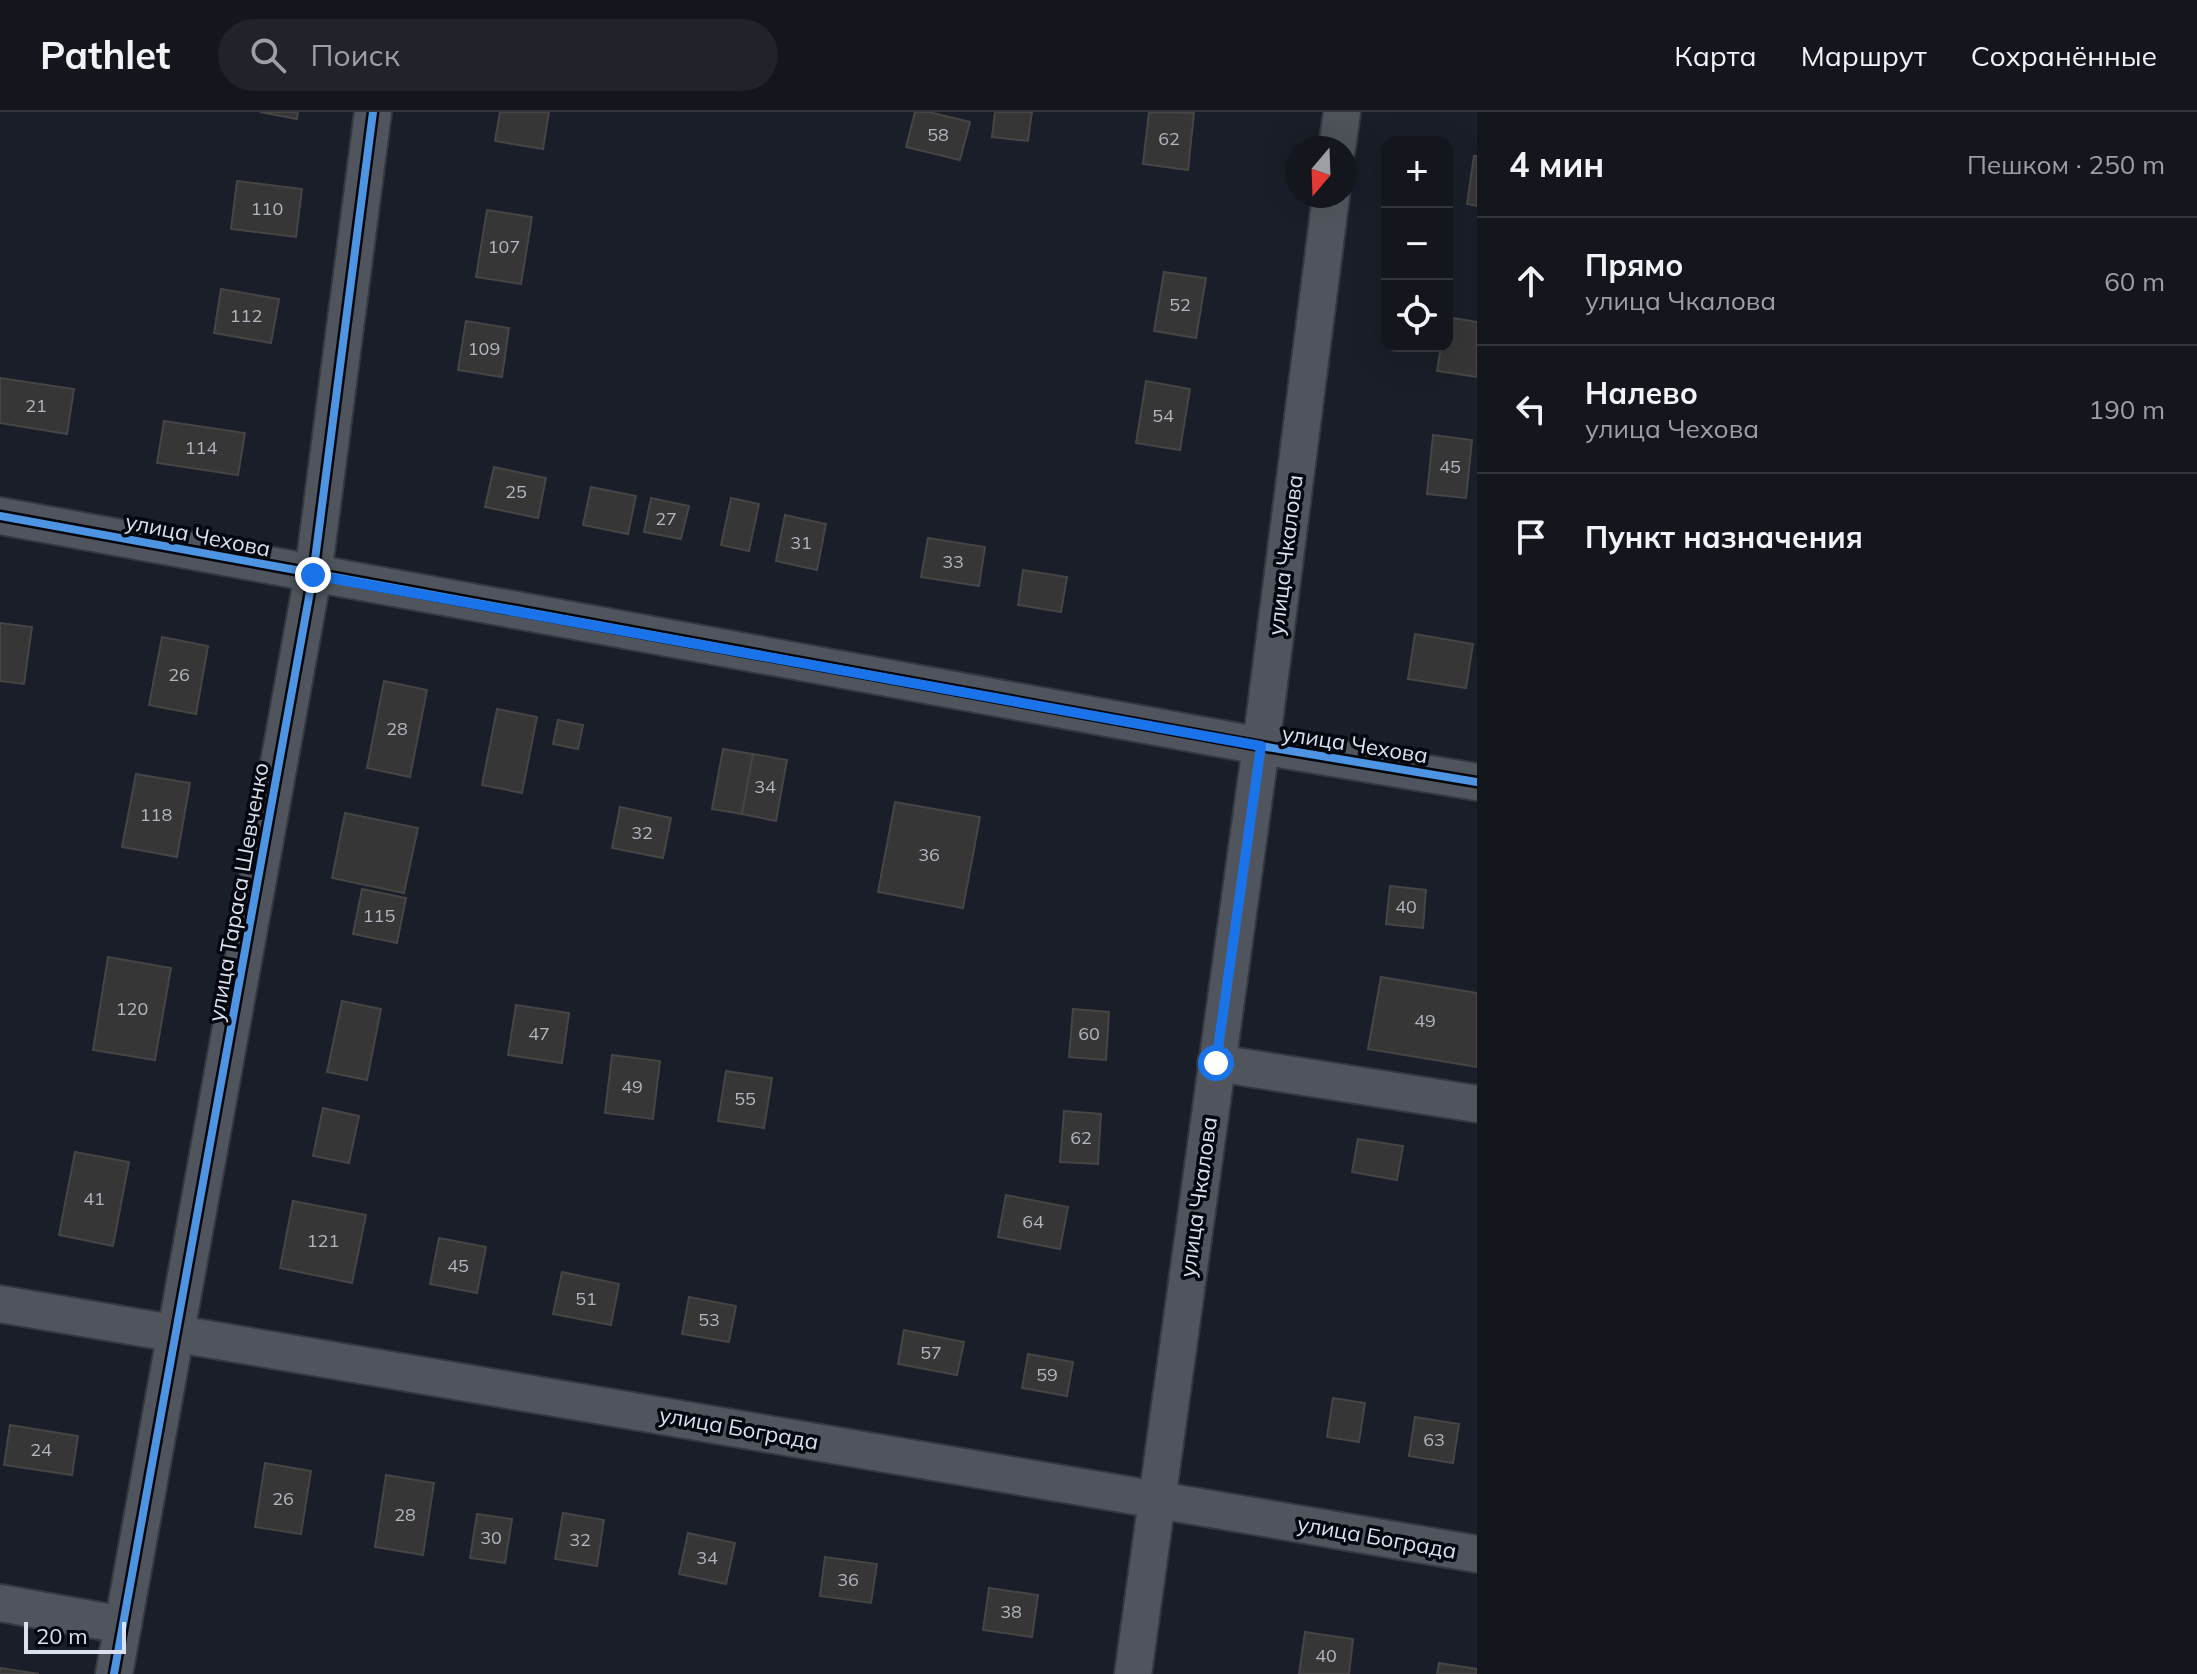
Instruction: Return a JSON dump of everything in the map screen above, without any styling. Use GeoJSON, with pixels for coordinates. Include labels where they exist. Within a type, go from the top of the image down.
{"type":"FeatureCollection","features":[{"type":"Feature","properties":{"kind":"street","name":"улица Тараса Шевченко"},"geometry":{"type":"LineString","coordinates":[[114,1674],[313,575],[373,112]]}},
{"type":"Feature","properties":{"kind":"street"},"geometry":{"type":"LineString","coordinates":[[1339,136],[1342,112]]}},
{"type":"Feature","properties":{"kind":"street","name":"улица Чкалова"},"geometry":{"type":"LineString","coordinates":[[1133,1674],[1261,746],[1329,208]]}},
{"type":"Feature","properties":{"kind":"street","name":"улица Чехова"},"geometry":{"type":"LineString","coordinates":[[0,516],[1261,746],[1477,782]]}},
{"type":"Feature","properties":{"kind":"street"},"geometry":{"type":"LineString","coordinates":[[1216,1063],[1477,1104]]}},
{"type":"Feature","properties":{"kind":"street","name":"улица Бограда"},"geometry":{"type":"LineString","coordinates":[[0,1304],[1477,1554]]}},
{"type":"Feature","properties":{"kind":"street"},"geometry":{"type":"LineString","coordinates":[[0,1603],[123,1625]]}},
{"type":"Feature","properties":{"kind":"building"},"geometry":{"type":"Polygon","coordinates":[[[260,112],[298,112],[297,119],[260,112]]]}},
{"type":"Feature","properties":{"kind":"building"},"geometry":{"type":"Polygon","coordinates":[[[500,112],[549,112],[543,149],[495,141],[500,112]]]}},
{"type":"Feature","properties":{"kind":"building"},"geometry":{"type":"Polygon","coordinates":[[[915,112],[929,112],[970,122],[960,160],[906,147],[915,112]]]}},
{"type":"Feature","properties":{"kind":"building"},"geometry":{"type":"Polygon","coordinates":[[[995,112],[1032,112],[1028,141],[992,137],[995,112]]]}},
{"type":"Feature","properties":{"kind":"building"},"geometry":{"type":"Polygon","coordinates":[[[1149,112],[1194,113],[1188,170],[1143,164],[1149,112]]]}},
{"type":"Feature","properties":{"kind":"building"},"geometry":{"type":"Polygon","coordinates":[[[1474,156],[1477,156],[1477,206],[1467,204],[1474,156]]]}},
{"type":"Feature","properties":{"kind":"building"},"geometry":{"type":"Polygon","coordinates":[[[237,181],[302,189],[296,237],[231,229],[237,181]]]}},
{"type":"Feature","properties":{"kind":"building"},"geometry":{"type":"Polygon","coordinates":[[[487,210],[532,217],[521,284],[476,277],[487,210]]]}},
{"type":"Feature","properties":{"kind":"building"},"geometry":{"type":"Polygon","coordinates":[[[1164,272],[1206,278],[1196,338],[1154,331],[1164,272]]]}},
{"type":"Feature","properties":{"kind":"building"},"geometry":{"type":"Polygon","coordinates":[[[221,289],[279,299],[271,343],[214,333],[221,289]]]}},
{"type":"Feature","properties":{"kind":"building"},"geometry":{"type":"Polygon","coordinates":[[[1453,318],[1477,322],[1477,377],[1437,371],[1440,352],[1453,352],[1453,318]]]}},
{"type":"Feature","properties":{"kind":"building"},"geometry":{"type":"Polygon","coordinates":[[[466,321],[509,328],[502,377],[458,370],[466,321]]]}},
{"type":"Feature","properties":{"kind":"building"},"geometry":{"type":"Polygon","coordinates":[[[0,378],[74,389],[67,434],[0,423],[0,378]]]}},
{"type":"Feature","properties":{"kind":"building"},"geometry":{"type":"Polygon","coordinates":[[[1146,381],[1190,389],[1180,450],[1136,443],[1146,381]]]}},
{"type":"Feature","properties":{"kind":"building"},"geometry":{"type":"Polygon","coordinates":[[[164,421],[245,433],[238,475],[157,463],[164,421]]]}},
{"type":"Feature","properties":{"kind":"building"},"geometry":{"type":"Polygon","coordinates":[[[1433,435],[1472,440],[1466,498],[1427,494],[1433,435]]]}},
{"type":"Feature","properties":{"kind":"building"},"geometry":{"type":"Polygon","coordinates":[[[494,467],[546,478],[538,518],[485,507],[494,467]]]}},
{"type":"Feature","properties":{"kind":"building"},"geometry":{"type":"Polygon","coordinates":[[[591,487],[636,496],[628,534],[583,525],[591,487]]]}},
{"type":"Feature","properties":{"kind":"building"},"geometry":{"type":"Polygon","coordinates":[[[651,498],[689,506],[681,539],[644,532],[651,498]]]}},
{"type":"Feature","properties":{"kind":"building"},"geometry":{"type":"Polygon","coordinates":[[[731,498],[759,504],[749,551],[721,545],[731,498]]]}},
{"type":"Feature","properties":{"kind":"building"},"geometry":{"type":"Polygon","coordinates":[[[785,515],[826,524],[817,570],[776,561],[785,515]]]}},
{"type":"Feature","properties":{"kind":"building"},"geometry":{"type":"Polygon","coordinates":[[[928,538],[985,547],[979,586],[921,577],[928,538]]]}},
{"type":"Feature","properties":{"kind":"building"},"geometry":{"type":"Polygon","coordinates":[[[1023,570],[1067,577],[1061,612],[1018,605],[1023,570]]]}},
{"type":"Feature","properties":{"kind":"building"},"geometry":{"type":"Polygon","coordinates":[[[0,623],[32,627],[24,684],[0,681],[0,623]]]}},
{"type":"Feature","properties":{"kind":"building"},"geometry":{"type":"Polygon","coordinates":[[[1415,634],[1473,644],[1466,688],[1408,679],[1415,634]]]}},
{"type":"Feature","properties":{"kind":"building"},"geometry":{"type":"Polygon","coordinates":[[[162,637],[208,646],[196,714],[149,705],[162,637]]]}},
{"type":"Feature","properties":{"kind":"building"},"geometry":{"type":"Polygon","coordinates":[[[384,681],[427,690],[410,777],[367,768],[384,681]]]}},
{"type":"Feature","properties":{"kind":"building"},"geometry":{"type":"Polygon","coordinates":[[[497,709],[537,717],[522,793],[482,785],[497,709]]]}},
{"type":"Feature","properties":{"kind":"building"},"geometry":{"type":"Polygon","coordinates":[[[558,720],[583,725],[578,749],[553,744],[558,720]]]}},
{"type":"Feature","properties":{"kind":"building"},"geometry":{"type":"Polygon","coordinates":[[[723,749],[753,754],[742,814],[712,809],[723,749]]]}},
{"type":"Feature","properties":{"kind":"building"},"geometry":{"type":"Polygon","coordinates":[[[753,754],[787,760],[776,821],[742,814],[753,754]]]}},
{"type":"Feature","properties":{"kind":"building"},"geometry":{"type":"Polygon","coordinates":[[[136,774],[190,783],[177,857],[122,847],[136,774]]]}},
{"type":"Feature","properties":{"kind":"building"},"geometry":{"type":"Polygon","coordinates":[[[895,802],[980,817],[963,908],[878,892],[895,802]]]}},
{"type":"Feature","properties":{"kind":"building"},"geometry":{"type":"Polygon","coordinates":[[[620,807],[671,818],[663,858],[612,848],[620,807]]]}},
{"type":"Feature","properties":{"kind":"building"},"geometry":{"type":"Polygon","coordinates":[[[345,813],[418,828],[404,893],[332,878],[345,813]]]}},
{"type":"Feature","properties":{"kind":"building"},"geometry":{"type":"Polygon","coordinates":[[[1390,886],[1426,890],[1423,928],[1386,924],[1390,886]]]}},
{"type":"Feature","properties":{"kind":"building"},"geometry":{"type":"Polygon","coordinates":[[[362,889],[406,898],[397,943],[353,934],[362,889]]]}},
{"type":"Feature","properties":{"kind":"building"},"geometry":{"type":"Polygon","coordinates":[[[108,957],[171,968],[155,1060],[93,1050],[108,957]]]}},
{"type":"Feature","properties":{"kind":"building"},"geometry":{"type":"Polygon","coordinates":[[[1381,977],[1477,993],[1477,1067],[1368,1049],[1381,977]]]}},
{"type":"Feature","properties":{"kind":"building"},"geometry":{"type":"Polygon","coordinates":[[[342,1001],[381,1009],[367,1080],[327,1072],[342,1001]]]}},
{"type":"Feature","properties":{"kind":"building"},"geometry":{"type":"Polygon","coordinates":[[[516,1005],[569,1013],[562,1063],[508,1055],[516,1005]]]}},
{"type":"Feature","properties":{"kind":"building"},"geometry":{"type":"Polygon","coordinates":[[[1073,1009],[1109,1012],[1106,1060],[1069,1057],[1073,1009]]]}},
{"type":"Feature","properties":{"kind":"building"},"geometry":{"type":"Polygon","coordinates":[[[612,1055],[660,1061],[653,1119],[605,1113],[612,1055]]]}},
{"type":"Feature","properties":{"kind":"building"},"geometry":{"type":"Polygon","coordinates":[[[726,1071],[772,1078],[764,1128],[718,1121],[726,1071]]]}},
{"type":"Feature","properties":{"kind":"building"},"geometry":{"type":"Polygon","coordinates":[[[323,1108],[359,1116],[349,1163],[313,1156],[323,1108]]]}},
{"type":"Feature","properties":{"kind":"building"},"geometry":{"type":"Polygon","coordinates":[[[1064,1111],[1101,1114],[1098,1164],[1060,1162],[1064,1111]]]}},
{"type":"Feature","properties":{"kind":"building"},"geometry":{"type":"Polygon","coordinates":[[[1358,1139],[1403,1146],[1397,1180],[1352,1172],[1358,1139]]]}},
{"type":"Feature","properties":{"kind":"building"},"geometry":{"type":"Polygon","coordinates":[[[75,1152],[129,1162],[113,1246],[59,1235],[75,1152]]]}},
{"type":"Feature","properties":{"kind":"building"},"geometry":{"type":"Polygon","coordinates":[[[1006,1195],[1068,1207],[1060,1249],[998,1237],[1006,1195]]]}},
{"type":"Feature","properties":{"kind":"building"},"geometry":{"type":"Polygon","coordinates":[[[293,1201],[366,1215],[352,1283],[280,1268],[293,1201]]]}},
{"type":"Feature","properties":{"kind":"building"},"geometry":{"type":"Polygon","coordinates":[[[439,1238],[486,1247],[477,1293],[430,1284],[439,1238]]]}},
{"type":"Feature","properties":{"kind":"building"},"geometry":{"type":"Polygon","coordinates":[[[562,1272],[619,1284],[611,1325],[553,1314],[562,1272]]]}},
{"type":"Feature","properties":{"kind":"building"},"geometry":{"type":"Polygon","coordinates":[[[689,1297],[736,1306],[729,1342],[682,1334],[689,1297]]]}},
{"type":"Feature","properties":{"kind":"building"},"geometry":{"type":"Polygon","coordinates":[[[904,1330],[964,1342],[957,1375],[898,1364],[904,1330]]]}},
{"type":"Feature","properties":{"kind":"building"},"geometry":{"type":"Polygon","coordinates":[[[1028,1354],[1073,1362],[1067,1396],[1022,1388],[1028,1354]]]}},
{"type":"Feature","properties":{"kind":"building"},"geometry":{"type":"Polygon","coordinates":[[[1333,1398],[1365,1403],[1359,1442],[1327,1437],[1333,1398]]]}},
{"type":"Feature","properties":{"kind":"building"},"geometry":{"type":"Polygon","coordinates":[[[1415,1417],[1459,1424],[1453,1463],[1409,1456],[1415,1417]]]}},
{"type":"Feature","properties":{"kind":"building"},"geometry":{"type":"Polygon","coordinates":[[[10,1425],[78,1436],[72,1475],[4,1465],[10,1425]]]}},
{"type":"Feature","properties":{"kind":"building"},"geometry":{"type":"Polygon","coordinates":[[[265,1463],[311,1471],[301,1534],[255,1527],[265,1463]]]}},
{"type":"Feature","properties":{"kind":"building"},"geometry":{"type":"Polygon","coordinates":[[[386,1475],[434,1483],[423,1555],[375,1547],[386,1475]]]}},
{"type":"Feature","properties":{"kind":"building"},"geometry":{"type":"Polygon","coordinates":[[[563,1513],[604,1520],[597,1566],[555,1559],[563,1513]]]}},
{"type":"Feature","properties":{"kind":"building"},"geometry":{"type":"Polygon","coordinates":[[[477,1514],[512,1519],[505,1563],[470,1558],[477,1514]]]}},
{"type":"Feature","properties":{"kind":"building"},"geometry":{"type":"Polygon","coordinates":[[[688,1533],[735,1543],[726,1584],[679,1574],[688,1533]]]}},
{"type":"Feature","properties":{"kind":"building"},"geometry":{"type":"Polygon","coordinates":[[[825,1557],[877,1564],[871,1603],[820,1596],[825,1557]]]}},
{"type":"Feature","properties":{"kind":"building"},"geometry":{"type":"Polygon","coordinates":[[[989,1588],[1038,1595],[1032,1637],[983,1630],[989,1588]]]}},
{"type":"Feature","properties":{"kind":"building"},"geometry":{"type":"Polygon","coordinates":[[[1305,1632],[1353,1639],[1349,1674],[1299,1674],[1305,1632]]]}},
{"type":"Feature","properties":{"kind":"building"},"geometry":{"type":"Polygon","coordinates":[[[1439,1663],[1477,1669],[1477,1674],[1437,1674],[1439,1663]]]}},
{"type":"Feature","properties":{"kind":"building"},"geometry":{"type":"Polygon","coordinates":[[[0,1668],[39,1674],[0,1674],[0,1668]]]}},
{"type":"Feature","properties":{"kind":"cycle path"},"geometry":{"type":"LineString","coordinates":[[114,1674],[313,575],[373,112]]}},
{"type":"Feature","properties":{"kind":"cycle path"},"geometry":{"type":"LineString","coordinates":[[0,516],[1261,746],[1477,782]]}},
{"type":"Feature","properties":{"kind":"route"},"geometry":{"type":"LineString","coordinates":[[313,575],[1261,746],[1216,1063]]}}]}
